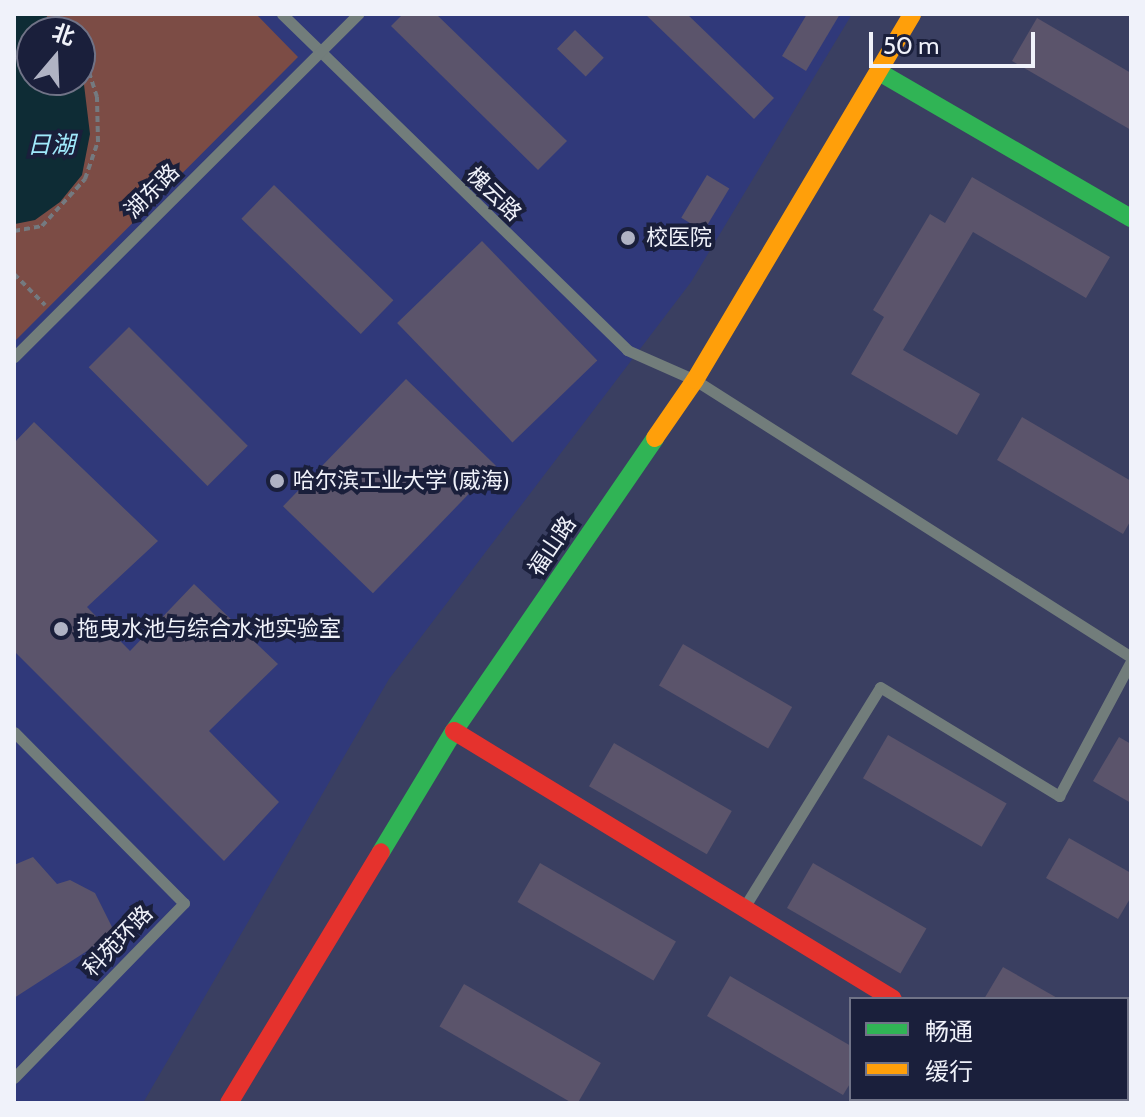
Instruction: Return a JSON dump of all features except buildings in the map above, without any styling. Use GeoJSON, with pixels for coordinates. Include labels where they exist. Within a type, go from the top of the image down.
{"type":"FeatureCollection","features":[{"type":"Feature","properties":{"kind":"main road","name":"福山路"},"geometry":{"type":"LineString","coordinates":[[229,1103],[454,731],[695,380],[912,14]]}},
{"type":"Feature","properties":{"kind":"main road"},"geometry":{"type":"LineString","coordinates":[[879,72],[1131,218]]}},
{"type":"Feature","properties":{"kind":"main road"},"geometry":{"type":"LineString","coordinates":[[454,731],[890,997]]}},
{"type":"Feature","properties":{"kind":"lane","name":"槐云路"},"geometry":{"type":"LineString","coordinates":[[282,14],[627,350],[695,380],[1131,659]]}},
{"type":"Feature","properties":{"kind":"lane","name":"湖东路"},"geometry":{"type":"LineString","coordinates":[[14,357],[358,14]]}},
{"type":"Feature","properties":{"kind":"lane"},"geometry":{"type":"LineString","coordinates":[[744,908],[880,687],[1059,796],[1131,659]]}},
{"type":"Feature","properties":{"kind":"lane","name":"科苑环路"},"geometry":{"type":"LineString","coordinates":[[14,732],[184,903],[14,1078]]}},
{"type":"Feature","properties":{"kind":"path"},"geometry":{"type":"LineString","coordinates":[[14,231],[42,226],[85,179],[98,142],[96,94]]}},
{"type":"Feature","properties":{"kind":"path"},"geometry":{"type":"LineString","coordinates":[[14,274],[55,315]]}},
{"type":"Feature","properties":{"kind":"shaded area","name":"哈尔滨工业大学 (威海)"},"geometry":{"type":"Polygon","coordinates":[[[14,14],[852,14],[691,282],[389,679],[143,1103],[14,1103],[14,14]]]}},
{"type":"Feature","properties":{"kind":"shaded area"},"geometry":{"type":"Polygon","coordinates":[[[14,14],[256,14],[298,57],[14,342],[14,14]]]}},
{"type":"Feature","properties":{"kind":"water","name":"日湖"},"geometry":{"type":"Polygon","coordinates":[[[14,14],[45,14],[47,16],[16,16],[16,96],[85,96],[90,134],[82,175],[60,202],[35,220],[15,224],[14,14]]]}},
{"type":"Feature","properties":{"kind":"traffic: fast"},"geometry":{"type":"LineString","coordinates":[[879,72],[1131,218]]}},
{"type":"Feature","properties":{"kind":"traffic: fast"},"geometry":{"type":"LineString","coordinates":[[381,852],[454,731],[655,438]]}},
{"type":"Feature","properties":{"kind":"traffic: slow"},"geometry":{"type":"LineString","coordinates":[[655,438],[695,380],[912,14]]}},
{"type":"Feature","properties":{"kind":"traffic: jam"},"geometry":{"type":"LineString","coordinates":[[454,731],[890,997]]}},
{"type":"Feature","properties":{"kind":"traffic: jam"},"geometry":{"type":"LineString","coordinates":[[229,1103],[381,852]]}},
{"type":"Feature","properties":{"kind":"place","name":"校医院"},"geometry":{"type":"Point","coordinates":[628,238]}},
{"type":"Feature","properties":{"kind":"place","name":"哈尔滨工业大学 (威海)"},"geometry":{"type":"Point","coordinates":[277,481]}},
{"type":"Feature","properties":{"kind":"place","name":"拖曳水池与综合水池实验室"},"geometry":{"type":"Point","coordinates":[61,629]}}]}
